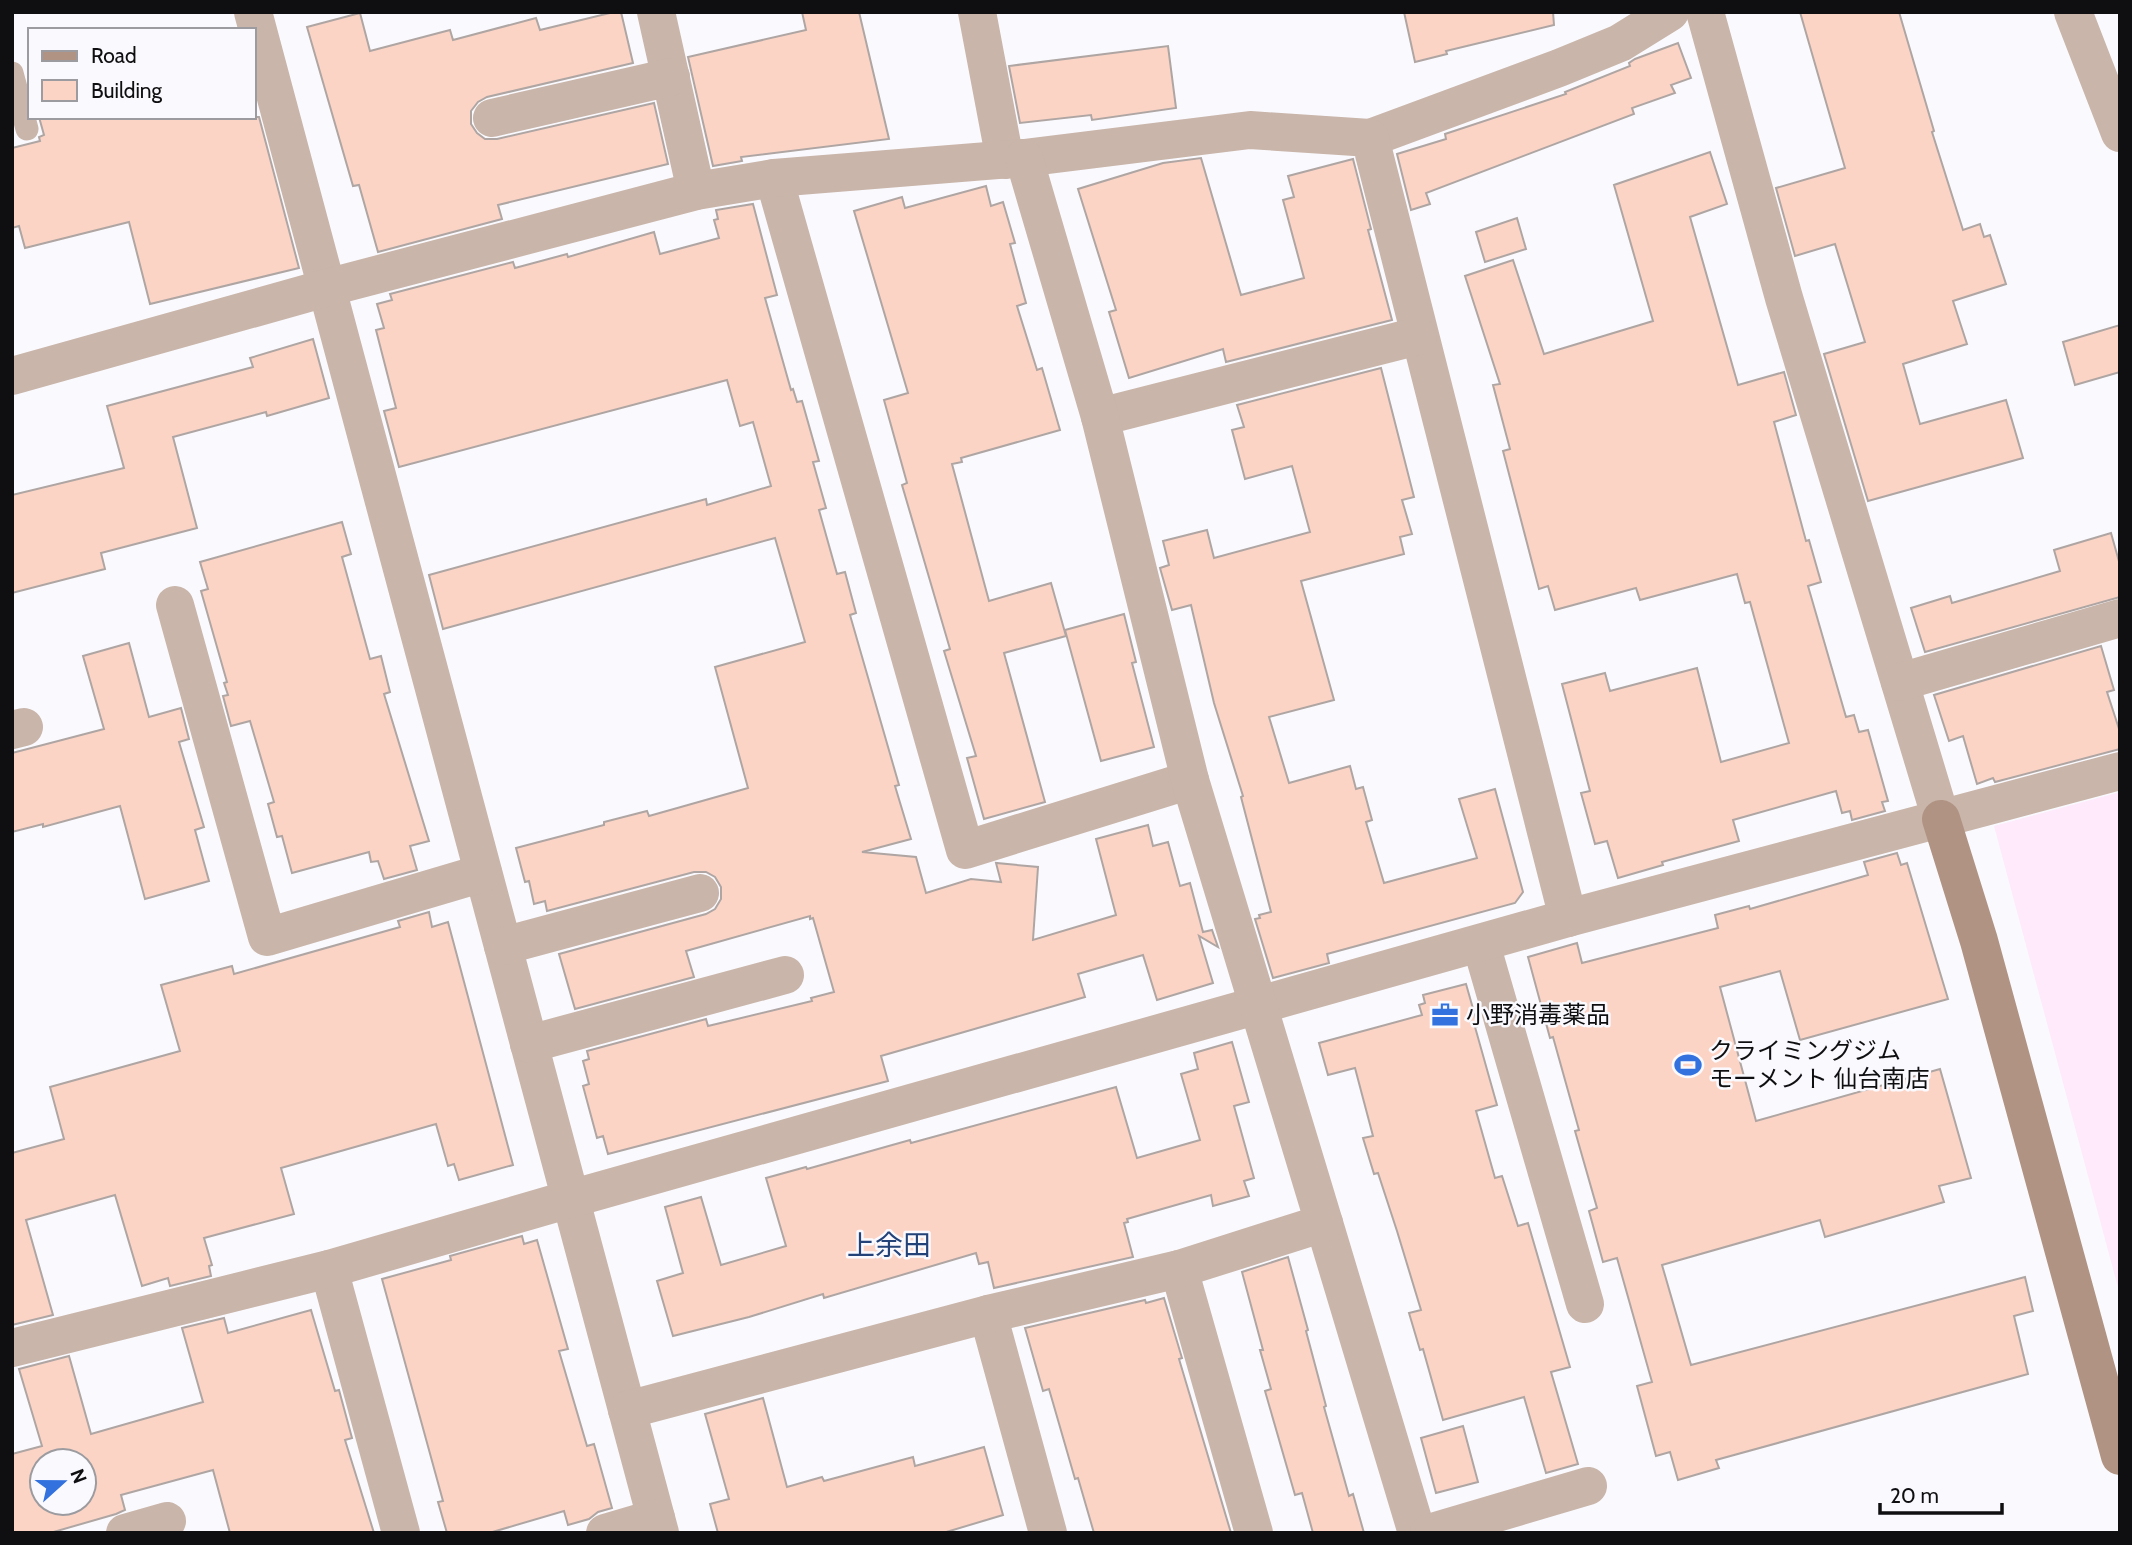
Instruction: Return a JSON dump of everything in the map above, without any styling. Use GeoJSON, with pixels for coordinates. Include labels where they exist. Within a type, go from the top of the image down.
{"type":"FeatureCollection","features":[{"type":"Feature","properties":{"kind":"street"},"geometry":{"type":"LineString","coordinates":[[253,12],[658,1526],[605,1533]]}},
{"type":"Feature","properties":{"kind":"street"},"geometry":{"type":"LineString","coordinates":[[656,12],[696,191]]}},
{"type":"Feature","properties":{"kind":"street"},"geometry":{"type":"LineString","coordinates":[[977,12],[1014,159],[1100,417],[1190,780],[1417,1533]]}},
{"type":"Feature","properties":{"kind":"street"},"geometry":{"type":"LineString","coordinates":[[12,376],[326,288],[696,191],[774,178],[1014,159],[1250,130],[1370,138],[1620,43],[1670,12]]}},
{"type":"Feature","properties":{"kind":"street"},"geometry":{"type":"LineString","coordinates":[[1705,12],[1784,298],[1979,941],[2120,1455]]}},
{"type":"Feature","properties":{"kind":"street"},"geometry":{"type":"LineString","coordinates":[[2073,12],[2120,133]]}},
{"type":"Feature","properties":{"kind":"street"},"geometry":{"type":"LineString","coordinates":[[492,118],[671,77]]}},
{"type":"Feature","properties":{"kind":"street"},"geometry":{"type":"LineString","coordinates":[[1370,138],[1568,918]]}},
{"type":"Feature","properties":{"kind":"street"},"geometry":{"type":"LineString","coordinates":[[774,178],[965,850],[1190,780]]}},
{"type":"Feature","properties":{"kind":"street"},"geometry":{"type":"LineString","coordinates":[[1100,417],[1419,336]]}},
{"type":"Feature","properties":{"kind":"street"},"geometry":{"type":"LineString","coordinates":[[175,606],[267,937],[483,873]]}},
{"type":"Feature","properties":{"kind":"street"},"geometry":{"type":"LineString","coordinates":[[1900,682],[2120,618]]}},
{"type":"Feature","properties":{"kind":"street"},"geometry":{"type":"LineString","coordinates":[[12,1348],[329,1269],[1568,918],[2120,771]]}},
{"type":"Feature","properties":{"kind":"street"},"geometry":{"type":"LineString","coordinates":[[503,946],[701,893]]}},
{"type":"Feature","properties":{"kind":"street"},"geometry":{"type":"LineString","coordinates":[[1481,944],[1585,1304]]}},
{"type":"Feature","properties":{"kind":"street"},"geometry":{"type":"LineString","coordinates":[[529,1044],[785,975]]}},
{"type":"Feature","properties":{"kind":"street"},"geometry":{"type":"LineString","coordinates":[[627,1410],[988,1314],[1179,1269],[1325,1223]]}},
{"type":"Feature","properties":{"kind":"street"},"geometry":{"type":"LineString","coordinates":[[329,1269],[401,1533]]}},
{"type":"Feature","properties":{"kind":"street"},"geometry":{"type":"LineString","coordinates":[[1179,1269],[1254,1533]]}},
{"type":"Feature","properties":{"kind":"street"},"geometry":{"type":"LineString","coordinates":[[988,1314],[1048,1533]]}},
{"type":"Feature","properties":{"kind":"street"},"geometry":{"type":"LineString","coordinates":[[1429,1533],[1588,1486]]}},
{"type":"Feature","properties":{"kind":"street"},"geometry":{"type":"LineString","coordinates":[[125,1533],[167,1521]]}},
{"type":"Feature","properties":{"kind":"lane"},"geometry":{"type":"LineString","coordinates":[[12,74],[27,129]]}},
{"type":"Feature","properties":{"kind":"shaded area"},"geometry":{"type":"Polygon","coordinates":[[[2120,792],[2120,1295],[1994,826],[2120,792]]]}},
{"type":"Feature","properties":{"kind":"building"},"geometry":{"type":"Polygon","coordinates":[[[621,12],[633,63],[487,97],[478,102],[471,111],[471,124],[485,139],[497,139],[654,103],[668,164],[498,205],[502,219],[378,252],[359,185],[353,186],[307,27],[360,13],[370,51],[450,30],[453,40],[536,18],[540,30],[621,12]]]}},
{"type":"Feature","properties":{"kind":"building"},"geometry":{"type":"Polygon","coordinates":[[[802,12],[859,12],[889,139],[741,157],[742,161],[713,166],[688,57],[806,30],[802,12]]]}},
{"type":"Feature","properties":{"kind":"building"},"geometry":{"type":"Polygon","coordinates":[[[1404,12],[1553,12],[1554,25],[1446,51],[1447,54],[1415,62],[1404,12]]]}},
{"type":"Feature","properties":{"kind":"building"},"geometry":{"type":"Polygon","coordinates":[[[1800,12],[1899,12],[1934,131],[1932,132],[1963,230],[1980,224],[1984,237],[1990,235],[2006,284],[1953,301],[1967,344],[1903,364],[1920,424],[2006,400],[2023,458],[1868,501],[1824,354],[1865,342],[1835,244],[1795,256],[1776,188],[1845,168],[1800,12]]]}},
{"type":"Feature","properties":{"kind":"building"},"geometry":{"type":"Polygon","coordinates":[[[1678,43],[1691,78],[1671,85],[1675,93],[1632,108],[1634,114],[1426,193],[1430,204],[1411,210],[1397,154],[1446,139],[1445,134],[1566,94],[1565,92],[1630,66],[1629,63],[1635,59],[1678,43]]]}},
{"type":"Feature","properties":{"kind":"building"},"geometry":{"type":"Polygon","coordinates":[[[1168,46],[1176,108],[1092,120],[1091,115],[1020,123],[1009,66],[1168,46]]]}},
{"type":"Feature","properties":{"kind":"building"},"geometry":{"type":"Polygon","coordinates":[[[259,117],[299,268],[150,304],[129,222],[25,248],[19,226],[12,228],[12,148],[40,141],[39,137],[44,135],[40,119],[259,117]]]}},
{"type":"Feature","properties":{"kind":"building"},"geometry":{"type":"Polygon","coordinates":[[[1710,152],[1727,204],[1690,217],[1738,385],[1784,372],[1796,415],[1774,422],[1806,541],[1809,540],[1821,582],[1808,586],[1846,717],[1854,715],[1859,732],[1868,730],[1888,801],[1882,802],[1885,811],[1852,820],[1850,811],[1842,813],[1836,791],[1733,820],[1739,841],[1662,862],[1663,865],[1618,878],[1607,841],[1595,844],[1581,793],[1590,791],[1562,684],[1605,673],[1610,691],[1697,668],[1721,762],[1789,743],[1750,602],[1745,603],[1737,574],[1640,600],[1636,588],[1555,610],[1548,586],[1539,589],[1503,451],[1510,449],[1493,385],[1500,384],[1465,276],[1513,260],[1544,354],[1653,321],[1614,185],[1710,152]]]}},
{"type":"Feature","properties":{"kind":"building"},"geometry":{"type":"Polygon","coordinates":[[[1201,158],[1241,295],[1304,278],[1283,200],[1294,197],[1288,176],[1353,159],[1371,229],[1368,230],[1392,320],[1226,362],[1223,349],[1129,378],[1109,312],[1116,310],[1078,189],[1163,163],[1201,158]]]}},
{"type":"Feature","properties":{"kind":"building"},"geometry":{"type":"Polygon","coordinates":[[[986,186],[991,206],[1003,202],[1015,243],[1010,244],[1026,303],[1017,306],[1037,370],[1042,368],[1060,430],[961,458],[962,462],[952,464],[989,601],[1051,583],[1066,636],[1004,653],[1045,802],[984,819],[967,758],[976,756],[944,651],[950,649],[902,485],[907,483],[884,400],[908,393],[854,211],[902,197],[905,208],[986,186]]]}},
{"type":"Feature","properties":{"kind":"building"},"geometry":{"type":"Polygon","coordinates":[[[753,204],[777,295],[765,298],[791,390],[793,389],[797,402],[802,401],[819,461],[813,462],[826,508],[819,510],[837,574],[845,572],[856,613],[850,615],[899,785],[895,786],[911,839],[862,852],[916,857],[926,893],[971,879],[1001,882],[996,863],[1038,867],[1033,940],[1116,915],[1096,839],[1148,825],[1153,846],[1168,842],[1180,886],[1190,883],[1203,932],[1212,930],[1218,947],[1199,936],[1213,983],[1157,1000],[1143,955],[1078,974],[1085,997],[881,1056],[888,1081],[608,1154],[603,1136],[597,1138],[583,1086],[589,1084],[583,1061],[589,1059],[587,1051],[706,1019],[708,1026],[812,1001],[811,998],[834,992],[813,918],[810,919],[810,916],[686,951],[694,977],[575,1009],[559,954],[706,914],[715,909],[721,899],[721,887],[715,877],[706,872],[694,872],[547,911],[545,901],[534,904],[529,881],[525,882],[516,848],[604,825],[604,822],[647,811],[649,816],[748,788],[715,667],[805,642],[775,538],[443,629],[429,575],[706,499],[707,505],[771,486],[753,422],[740,426],[727,380],[399,467],[384,411],[396,408],[376,330],[384,328],[377,304],[392,300],[390,294],[513,262],[515,268],[567,254],[568,257],[654,232],[660,254],[719,238],[714,220],[718,219],[716,210],[753,204]]]}},
{"type":"Feature","properties":{"kind":"building"},"geometry":{"type":"Polygon","coordinates":[[[1517,218],[1526,249],[1485,262],[1476,232],[1517,218]]]}},
{"type":"Feature","properties":{"kind":"building"},"geometry":{"type":"Polygon","coordinates":[[[2120,325],[2120,372],[2075,385],[2063,342],[2120,325]]]}},
{"type":"Feature","properties":{"kind":"building"},"geometry":{"type":"Polygon","coordinates":[[[313,339],[329,398],[267,416],[266,412],[173,437],[197,528],[101,553],[105,569],[12,593],[12,495],[124,468],[107,406],[253,367],[250,358],[313,339]]]}},
{"type":"Feature","properties":{"kind":"building"},"geometry":{"type":"Polygon","coordinates":[[[1381,368],[1414,497],[1402,500],[1412,534],[1400,537],[1404,554],[1301,581],[1334,700],[1269,717],[1289,783],[1350,766],[1356,789],[1363,787],[1372,820],[1366,822],[1384,883],[1477,858],[1459,799],[1495,789],[1523,892],[1515,903],[1327,954],[1329,963],[1273,978],[1255,919],[1271,912],[1241,797],[1243,796],[1214,703],[1191,605],[1172,610],[1160,568],[1169,565],[1163,541],[1207,530],[1214,558],[1310,532],[1292,466],[1245,479],[1232,430],[1244,427],[1237,405],[1381,368]]]}},
{"type":"Feature","properties":{"kind":"building"},"geometry":{"type":"Polygon","coordinates":[[[342,522],[351,554],[342,557],[370,659],[381,656],[390,692],[384,694],[429,841],[410,846],[417,870],[384,879],[378,861],[371,862],[369,852],[292,873],[282,836],[277,837],[268,804],[274,802],[250,721],[231,726],[223,696],[228,695],[224,683],[227,682],[201,591],[208,589],[200,562],[342,522]]]}},
{"type":"Feature","properties":{"kind":"building"},"geometry":{"type":"Polygon","coordinates":[[[2111,533],[2120,565],[2120,597],[1925,652],[1911,608],[1950,596],[1952,603],[2060,571],[2054,550],[2111,533]]]}},
{"type":"Feature","properties":{"kind":"building"},"geometry":{"type":"Polygon","coordinates":[[[1124,614],[1136,662],[1132,663],[1154,747],[1101,761],[1065,630],[1124,614]]]}},
{"type":"Feature","properties":{"kind":"building"},"geometry":{"type":"Polygon","coordinates":[[[129,643],[149,717],[181,708],[189,739],[179,742],[204,827],[195,830],[209,881],[145,899],[120,806],[43,827],[43,824],[12,832],[12,753],[104,729],[83,656],[129,643]]]}},
{"type":"Feature","properties":{"kind":"building"},"geometry":{"type":"Polygon","coordinates":[[[2101,646],[2114,690],[2107,692],[2120,732],[2120,749],[1995,782],[1993,778],[1977,784],[1963,736],[1949,741],[1934,695],[2101,646]]]}},
{"type":"Feature","properties":{"kind":"building"},"geometry":{"type":"Polygon","coordinates":[[[1897,853],[1901,865],[1907,863],[1948,999],[1800,1040],[1780,971],[1720,987],[1756,1121],[1940,1069],[1971,1178],[1939,1186],[1944,1202],[1825,1237],[1820,1220],[1662,1265],[1691,1365],[2025,1277],[2033,1311],[2014,1316],[2028,1374],[1716,1460],[1719,1468],[1678,1480],[1670,1452],[1656,1456],[1637,1386],[1652,1382],[1617,1258],[1603,1262],[1589,1211],[1597,1208],[1575,1131],[1579,1130],[1528,957],[1577,943],[1582,963],[1718,928],[1715,915],[1749,906],[1750,909],[1868,875],[1864,862],[1897,853]]]}},
{"type":"Feature","properties":{"kind":"building"},"geometry":{"type":"Polygon","coordinates":[[[429,912],[432,927],[448,922],[513,1165],[459,1180],[454,1164],[448,1166],[436,1124],[281,1168],[294,1214],[204,1238],[212,1265],[209,1266],[211,1276],[170,1286],[168,1278],[142,1286],[115,1195],[26,1220],[53,1315],[12,1325],[12,1153],[64,1139],[50,1087],[180,1051],[161,985],[232,966],[234,974],[400,927],[398,921],[429,912]]]}},
{"type":"Feature","properties":{"kind":"building"},"geometry":{"type":"Polygon","coordinates":[[[1466,984],[1497,1105],[1476,1111],[1495,1178],[1502,1176],[1518,1226],[1528,1223],[1570,1367],[1551,1372],[1578,1464],[1546,1473],[1524,1397],[1443,1420],[1423,1349],[1420,1350],[1409,1313],[1421,1310],[1378,1173],[1374,1174],[1363,1138],[1373,1136],[1355,1068],[1328,1075],[1319,1043],[1422,1015],[1419,1005],[1425,1003],[1423,995],[1466,984]]]}},
{"type":"Feature","properties":{"kind":"building"},"geometry":{"type":"Polygon","coordinates":[[[1232,1042],[1249,1102],[1234,1106],[1254,1178],[1244,1181],[1249,1196],[1213,1206],[1211,1195],[1127,1219],[1128,1222],[1124,1223],[1133,1257],[994,1288],[988,1262],[979,1264],[976,1253],[824,1298],[823,1294],[749,1317],[673,1336],[657,1281],[683,1273],[665,1207],[701,1197],[721,1265],[786,1246],[766,1178],[806,1167],[807,1169],[910,1140],[911,1143],[1116,1087],[1137,1158],[1200,1140],[1181,1074],[1198,1069],[1194,1053],[1232,1042]]]}},
{"type":"Feature","properties":{"kind":"building"},"geometry":{"type":"Polygon","coordinates":[[[522,1236],[524,1244],[537,1240],[568,1349],[559,1351],[587,1446],[594,1444],[612,1508],[568,1525],[564,1511],[489,1533],[447,1533],[438,1502],[443,1501],[382,1279],[522,1236]]]}},
{"type":"Feature","properties":{"kind":"building"},"geometry":{"type":"Polygon","coordinates":[[[1288,1257],[1308,1330],[1306,1331],[1326,1406],[1324,1407],[1349,1496],[1353,1494],[1364,1533],[1313,1533],[1302,1493],[1295,1495],[1265,1391],[1271,1389],[1242,1272],[1288,1257]]]}},
{"type":"Feature","properties":{"kind":"building"},"geometry":{"type":"Polygon","coordinates":[[[1164,1298],[1182,1358],[1179,1359],[1231,1533],[1094,1533],[1049,1389],[1043,1391],[1025,1328],[1164,1298]]]}},
{"type":"Feature","properties":{"kind":"building"},"geometry":{"type":"Polygon","coordinates":[[[311,1310],[335,1391],[339,1390],[352,1438],[345,1440],[374,1533],[230,1533],[213,1470],[121,1495],[125,1510],[116,1514],[50,1533],[12,1533],[12,1454],[28,1450],[28,1517],[98,1517],[98,1447],[38,1447],[42,1446],[19,1369],[69,1356],[91,1434],[203,1402],[182,1328],[224,1318],[228,1333],[311,1310]]]}},
{"type":"Feature","properties":{"kind":"building"},"geometry":{"type":"Polygon","coordinates":[[[763,1398],[787,1487],[822,1477],[824,1481],[913,1457],[915,1466],[984,1447],[1003,1515],[943,1533],[718,1533],[710,1504],[729,1499],[705,1414],[763,1398]]]}},
{"type":"Feature","properties":{"kind":"building"},"geometry":{"type":"Polygon","coordinates":[[[1463,1426],[1478,1482],[1436,1493],[1421,1438],[1463,1426]]]}},
{"type":"Feature","properties":{"kind":"place","name":"小野消毒薬品"},"geometry":{"type":"Point","coordinates":[1445,1015]}},
{"type":"Feature","properties":{"kind":"place","name":"クライミングジム モーメント 仙台南店"},"geometry":{"type":"Point","coordinates":[1688,1065]}},
{"type":"Feature","properties":{"kind":"district","name":"上余田"},"geometry":{"type":"Point","coordinates":[889,1245]}}]}
